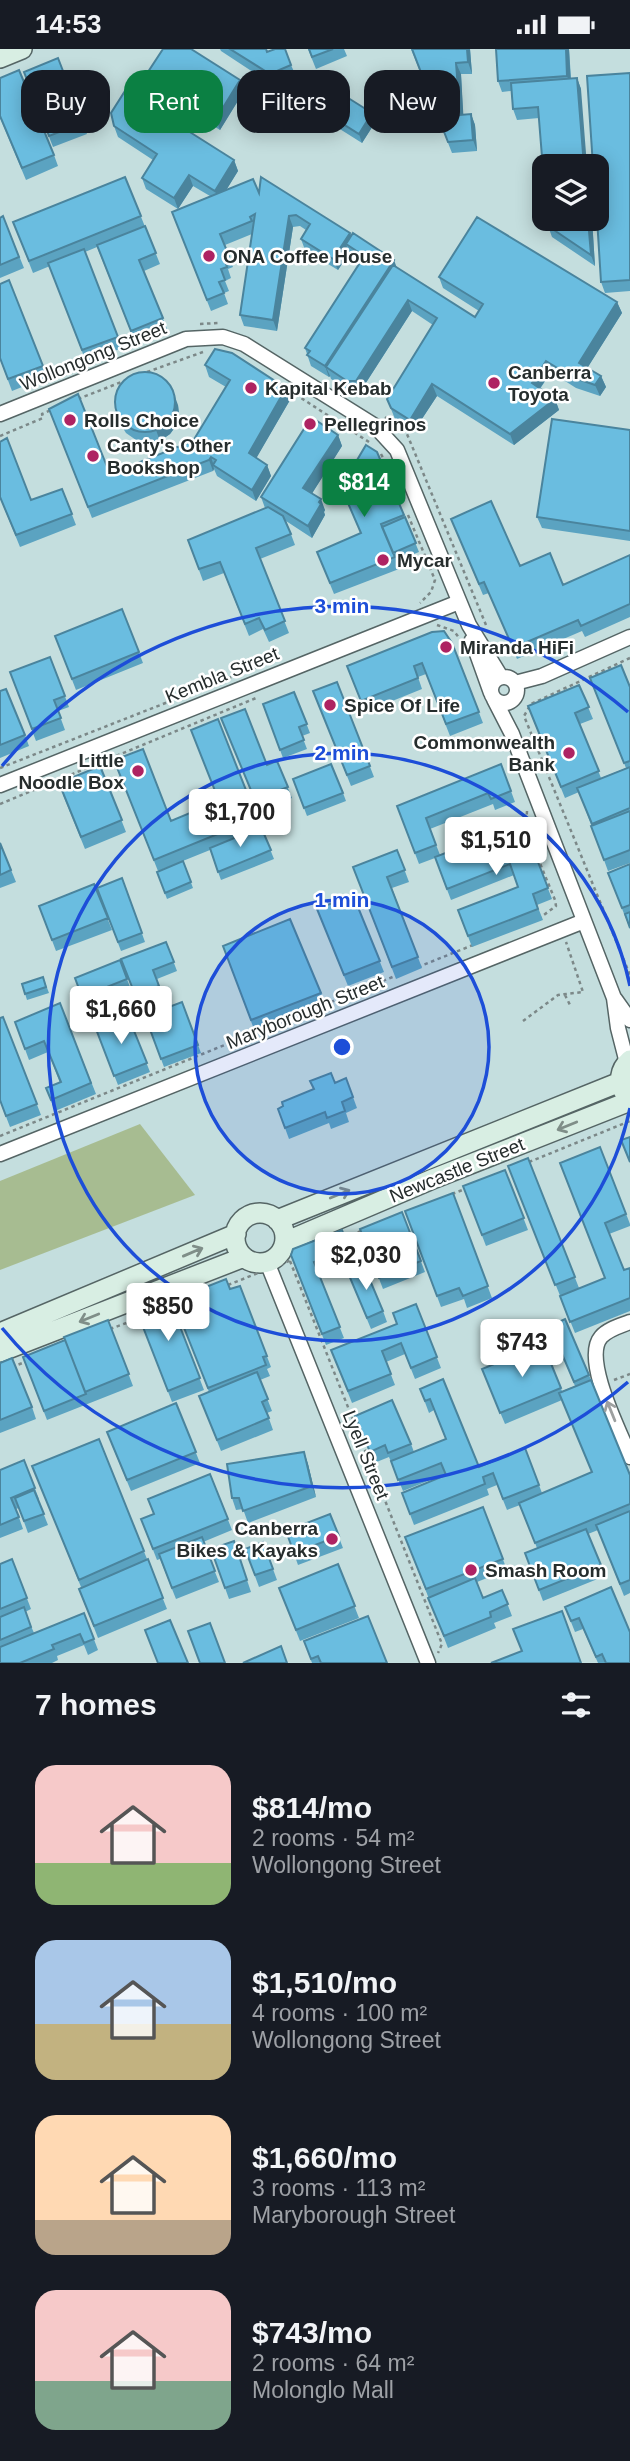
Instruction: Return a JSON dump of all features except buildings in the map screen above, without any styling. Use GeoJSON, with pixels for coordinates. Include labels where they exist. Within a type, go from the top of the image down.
{"type":"FeatureCollection","features":[{"type":"Feature","properties":{"kind":"main road"},"geometry":{"type":"LineString","coordinates":[[0,58],[22,49]]}},
{"type":"Feature","properties":{"kind":"main road"},"geometry":{"type":"LineString","coordinates":[[627,1094],[621,1075],[628,1061]]}},
{"type":"Feature","properties":{"kind":"main road","name":"Newcastle Street"},"geometry":{"type":"LineString","coordinates":[[277,1220],[627,1094]]}},
{"type":"Feature","properties":{"kind":"main road","name":"Newcastle Street"},"geometry":{"type":"LineString","coordinates":[[287,1251],[435,1178],[627,1094]]}},
{"type":"Feature","properties":{"kind":"main road"},"geometry":{"type":"LineString","coordinates":[[265,1214],[277,1220],[284,1230],[287,1251],[269,1265],[253,1262],[244,1257],[237,1247],[236,1234],[241,1222],[252,1215],[265,1214]]}},
{"type":"Feature","properties":{"kind":"main road"},"geometry":{"type":"LineString","coordinates":[[0,1333],[236,1234]]}},
{"type":"Feature","properties":{"kind":"main road"},"geometry":{"type":"LineString","coordinates":[[5,1360],[244,1257]]}},
{"type":"Feature","properties":{"kind":"street","name":"Wollongong Street"},"geometry":{"type":"LineString","coordinates":[[0,414],[186,339],[223,337],[244,344],[375,426],[397,450],[469,625],[501,677]]}},
{"type":"Feature","properties":{"kind":"street","name":"Kembla Street"},"geometry":{"type":"LineString","coordinates":[[0,785],[459,602]]}},
{"type":"Feature","properties":{"kind":"street","name":"Wollongong Street"},"geometry":{"type":"LineString","coordinates":[[469,625],[474,647],[493,696],[512,734],[614,998],[618,1028],[628,1061]]}},
{"type":"Feature","properties":{"kind":"street"},"geometry":{"type":"LineString","coordinates":[[514,692],[510,678],[501,677],[493,682],[493,696],[504,703],[514,692],[542,675],[630,637]]}},
{"type":"Feature","properties":{"kind":"street","name":"Wollongong Street"},"geometry":{"type":"LineString","coordinates":[[512,734],[514,692]]}},
{"type":"Feature","properties":{"kind":"street","name":"Maryborough Street"},"geometry":{"type":"LineString","coordinates":[[0,1154],[584,921]]}},
{"type":"Feature","properties":{"kind":"street","name":"Wollongong Street"},"geometry":{"type":"LineString","coordinates":[[614,998],[630,1020]]}},
{"type":"Feature","properties":{"kind":"street","name":"Lyell Street"},"geometry":{"type":"LineString","coordinates":[[269,1265],[432,1660]]}},
{"type":"Feature","properties":{"kind":"street"},"geometry":{"type":"LineString","coordinates":[[630,1322],[602,1335],[596,1344],[595,1364],[630,1457]]}},
{"type":"Feature","properties":{"kind":"path"},"geometry":{"type":"LineString","coordinates":[[195,325],[225,323]]}},
{"type":"Feature","properties":{"kind":"path"},"geometry":{"type":"LineString","coordinates":[[137,376],[203,352],[213,351]]}},
{"type":"Feature","properties":{"kind":"path"},"geometry":{"type":"LineString","coordinates":[[77,400],[125,381]]}},
{"type":"Feature","properties":{"kind":"path"},"geometry":{"type":"LineString","coordinates":[[274,381],[376,447]]}},
{"type":"Feature","properties":{"kind":"path"},"geometry":{"type":"LineString","coordinates":[[0,436],[43,418],[42,414],[53,409]]}},
{"type":"Feature","properties":{"kind":"path"},"geometry":{"type":"LineString","coordinates":[[383,416],[407,434],[487,628]]}},
{"type":"Feature","properties":{"kind":"path"},"geometry":{"type":"LineString","coordinates":[[380,452],[389,468]]}},
{"type":"Feature","properties":{"kind":"path"},"geometry":{"type":"LineString","coordinates":[[404,505],[435,580],[431,592],[420,603]]}},
{"type":"Feature","properties":{"kind":"path"},"geometry":{"type":"LineString","coordinates":[[433,625],[454,631],[464,650],[474,647]]}},
{"type":"Feature","properties":{"kind":"path"},"geometry":{"type":"LineString","coordinates":[[0,768],[291,654]]}},
{"type":"Feature","properties":{"kind":"path"},"geometry":{"type":"LineString","coordinates":[[630,658],[531,705],[524,716],[630,975]]}},
{"type":"Feature","properties":{"kind":"path"},"geometry":{"type":"LineString","coordinates":[[0,804],[256,698]]}},
{"type":"Feature","properties":{"kind":"path"},"geometry":{"type":"LineString","coordinates":[[523,801],[528,813],[526,829],[556,906],[533,921]]}},
{"type":"Feature","properties":{"kind":"path"},"geometry":{"type":"LineString","coordinates":[[419,967],[482,941]]}},
{"type":"Feature","properties":{"kind":"path"},"geometry":{"type":"LineString","coordinates":[[523,1021],[558,995],[582,994],[584,991],[566,942]]}},
{"type":"Feature","properties":{"kind":"path"},"geometry":{"type":"LineString","coordinates":[[0,1136],[406,972]]}},
{"type":"Feature","properties":{"kind":"path"},"geometry":{"type":"LineString","coordinates":[[565,994],[570,1005]]}},
{"type":"Feature","properties":{"kind":"path"},"geometry":{"type":"LineString","coordinates":[[528,1163],[630,1121]]}},
{"type":"Feature","properties":{"kind":"path"},"geometry":{"type":"LineString","coordinates":[[447,1196],[470,1187]]}},
{"type":"Feature","properties":{"kind":"path"},"geometry":{"type":"LineString","coordinates":[[337,1241],[361,1231]]}},
{"type":"Feature","properties":{"kind":"path"},"geometry":{"type":"LineString","coordinates":[[287,1251],[302,1256]]}},
{"type":"Feature","properties":{"kind":"path"},"geometry":{"type":"LineString","coordinates":[[219,1288],[269,1265],[287,1251]]}},
{"type":"Feature","properties":{"kind":"path"},"geometry":{"type":"LineString","coordinates":[[287,1251],[442,1644],[432,1660]]}},
{"type":"Feature","properties":{"kind":"path"},"geometry":{"type":"LineString","coordinates":[[105,1331],[142,1317]]}},
{"type":"Feature","properties":{"kind":"path"},"geometry":{"type":"LineString","coordinates":[[5,1360],[32,1359]]}},
{"type":"Feature","properties":{"kind":"path"},"geometry":{"type":"LineString","coordinates":[[601,1385],[630,1374]]}},
{"type":"Feature","properties":{"kind":"shaded area"},"geometry":{"type":"Polygon","coordinates":[[[0,49],[630,49],[630,1663],[0,1663],[0,49]]]}},
{"type":"Feature","properties":{"kind":"green space"},"geometry":{"type":"Polygon","coordinates":[[[140,1124],[195,1195],[0,1270],[0,1181],[140,1124]]]}},
{"type":"Feature","properties":{"kind":"place","name":"ONA Coffee House"},"geometry":{"type":"Point","coordinates":[209,256]}},
{"type":"Feature","properties":{"kind":"place","name":"Canberra Toyota"},"geometry":{"type":"Point","coordinates":[494,383]}},
{"type":"Feature","properties":{"kind":"place","name":"Kapital Kebab"},"geometry":{"type":"Point","coordinates":[251,388]}},
{"type":"Feature","properties":{"kind":"place","name":"Rolls Choice"},"geometry":{"type":"Point","coordinates":[70,420]}},
{"type":"Feature","properties":{"kind":"place","name":"Pellegrinos"},"geometry":{"type":"Point","coordinates":[310,424]}},
{"type":"Feature","properties":{"kind":"place","name":"Canty's Other Bookshop"},"geometry":{"type":"Point","coordinates":[93,456]}},
{"type":"Feature","properties":{"kind":"place","name":"Mycar"},"geometry":{"type":"Point","coordinates":[383,560]}},
{"type":"Feature","properties":{"kind":"place","name":"Miranda HiFi"},"geometry":{"type":"Point","coordinates":[446,647]}},
{"type":"Feature","properties":{"kind":"place","name":"Spice Of Life"},"geometry":{"type":"Point","coordinates":[330,705]}},
{"type":"Feature","properties":{"kind":"place","name":"Commonwealth Bank"},"geometry":{"type":"Point","coordinates":[569,753]}},
{"type":"Feature","properties":{"kind":"place","name":"Little Noodle Box"},"geometry":{"type":"Point","coordinates":[138,771]}},
{"type":"Feature","properties":{"kind":"place","name":"Canberra Bikes & Kayaks"},"geometry":{"type":"Point","coordinates":[332,1539]}},
{"type":"Feature","properties":{"kind":"place","name":"Smash Room"},"geometry":{"type":"Point","coordinates":[471,1570]}}]}
